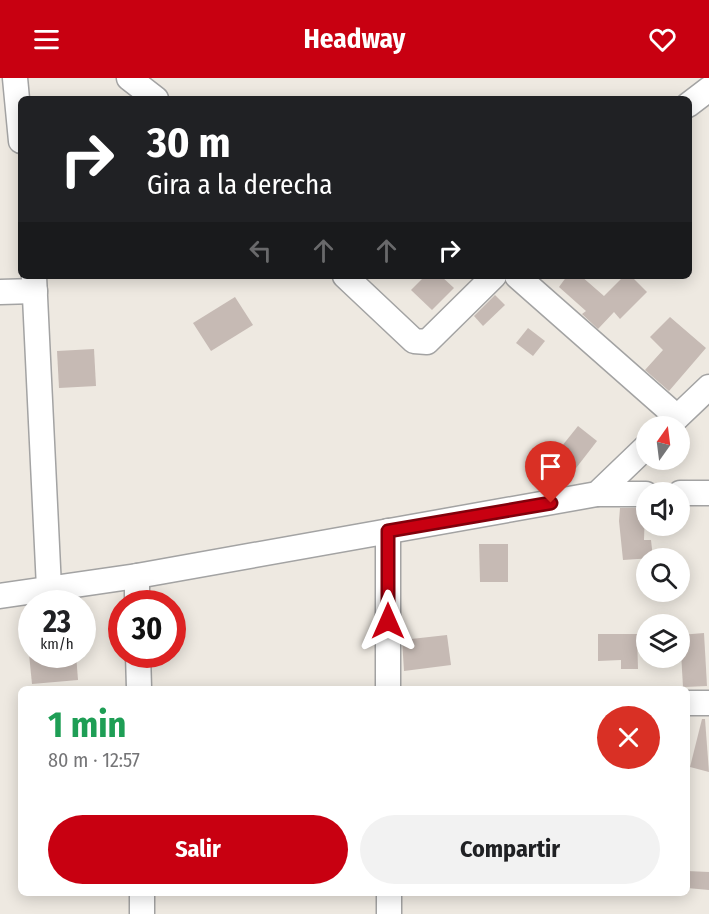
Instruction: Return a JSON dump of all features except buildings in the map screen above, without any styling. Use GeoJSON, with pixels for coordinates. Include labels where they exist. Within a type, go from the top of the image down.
{"type":"FeatureCollection","features":[{"type":"Feature","properties":{"kind":"street"},"geometry":{"type":"LineString","coordinates":[[15,78],[18,110]]}},
{"type":"Feature","properties":{"kind":"street"},"geometry":{"type":"LineString","coordinates":[[129,78],[152,96]]}},
{"type":"Feature","properties":{"kind":"street"},"geometry":{"type":"LineString","coordinates":[[692,102],[709,89]]}},
{"type":"Feature","properties":{"kind":"street"},"geometry":{"type":"LineString","coordinates":[[348,279],[414,341],[422,342],[427,342],[491,279]]}},
{"type":"Feature","properties":{"kind":"street"},"geometry":{"type":"LineString","coordinates":[[520,279],[667,416]]}},
{"type":"Feature","properties":{"kind":"street"},"geometry":{"type":"LineString","coordinates":[[0,292],[34,284],[49,588]]}},
{"type":"Feature","properties":{"kind":"street"},"geometry":{"type":"LineString","coordinates":[[679,416],[709,387]]}},
{"type":"Feature","properties":{"kind":"street"},"geometry":{"type":"LineString","coordinates":[[597,494],[636,457]]}},
{"type":"Feature","properties":{"kind":"street"},"geometry":{"type":"LineString","coordinates":[[690,493],[709,493]]}},
{"type":"Feature","properties":{"kind":"street"},"geometry":{"type":"LineString","coordinates":[[0,596],[137,576],[597,494],[636,494]]}},
{"type":"Feature","properties":{"kind":"street"},"geometry":{"type":"LineString","coordinates":[[388,531],[388,686]]}},
{"type":"Feature","properties":{"kind":"street"},"geometry":{"type":"LineString","coordinates":[[137,576],[137,590]]}},
{"type":"Feature","properties":{"kind":"street"},"geometry":{"type":"LineString","coordinates":[[138,668],[139,686]]}},
{"type":"Feature","properties":{"kind":"street"},"geometry":{"type":"LineString","coordinates":[[690,703],[709,703]]}},
{"type":"Feature","properties":{"kind":"street"},"geometry":{"type":"LineString","coordinates":[[142,896],[142,914]]}},
{"type":"Feature","properties":{"kind":"street"},"geometry":{"type":"LineString","coordinates":[[389,896],[389,914]]}},
{"type":"Feature","properties":{"kind":"route"},"geometry":{"type":"LineString","coordinates":[[388,621],[388,531],[551,503]]}}]}
